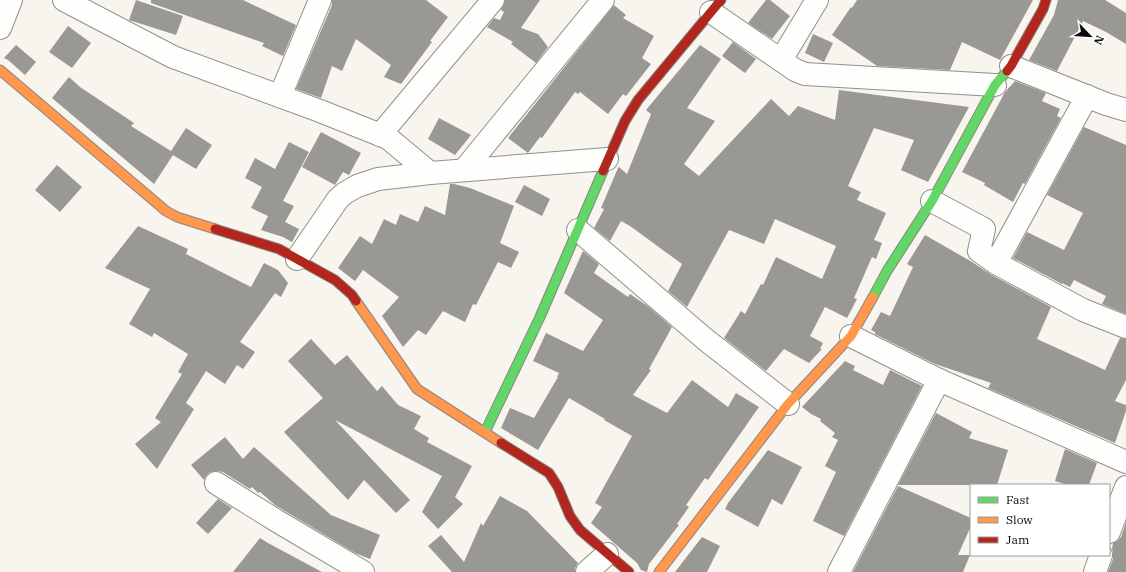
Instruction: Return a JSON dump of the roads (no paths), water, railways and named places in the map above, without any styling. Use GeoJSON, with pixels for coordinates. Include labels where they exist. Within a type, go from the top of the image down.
{"type":"FeatureCollection","features":[{"type":"Feature","properties":{"kind":"street"},"geometry":{"type":"LineString","coordinates":[[0,28],[11,0]]}},
{"type":"Feature","properties":{"kind":"street"},"geometry":{"type":"LineString","coordinates":[[64,0],[173,57],[280,96],[391,140],[430,173]]}},
{"type":"Feature","properties":{"kind":"street"},"geometry":{"type":"LineString","coordinates":[[280,96],[320,0]]}},
{"type":"Feature","properties":{"kind":"street"},"geometry":{"type":"LineString","coordinates":[[380,135],[493,0]]}},
{"type":"Feature","properties":{"kind":"street"},"geometry":{"type":"LineString","coordinates":[[464,170],[603,0]]}},
{"type":"Feature","properties":{"kind":"street"},"geometry":{"type":"LineString","coordinates":[[781,60],[817,0]]}},
{"type":"Feature","properties":{"kind":"street"},"geometry":{"type":"LineString","coordinates":[[659,572],[788,404],[851,336],[887,271],[932,201],[994,85],[1010,66],[1046,0]]}},
{"type":"Feature","properties":{"kind":"street"},"geometry":{"type":"LineString","coordinates":[[485,432],[540,317],[607,159],[631,110],[716,6],[781,60],[795,70],[805,74],[994,85]]}},
{"type":"Feature","properties":{"kind":"street"},"geometry":{"type":"LineString","coordinates":[[1010,66],[1106,104],[1126,110]]}},
{"type":"Feature","properties":{"kind":"street"},"geometry":{"type":"LineString","coordinates":[[0,70],[166,211],[177,217],[275,247],[335,280],[352,295],[417,388],[549,472],[557,484],[567,511],[574,523],[629,572]]}},
{"type":"Feature","properties":{"kind":"street"},"geometry":{"type":"LineString","coordinates":[[996,263],[1087,96]]}},
{"type":"Feature","properties":{"kind":"street"},"geometry":{"type":"LineString","coordinates":[[297,259],[338,199],[357,186],[378,180],[430,173],[607,159]]}},
{"type":"Feature","properties":{"kind":"street"},"geometry":{"type":"LineString","coordinates":[[932,201],[984,229],[979,251],[996,263],[1083,310],[1126,327]]}},
{"type":"Feature","properties":{"kind":"street"},"geometry":{"type":"LineString","coordinates":[[578,230],[706,340],[788,404]]}},
{"type":"Feature","properties":{"kind":"street"},"geometry":{"type":"LineString","coordinates":[[851,336],[939,380],[1126,462]]}},
{"type":"Feature","properties":{"kind":"street"},"geometry":{"type":"LineString","coordinates":[[839,572],[939,380]]}},
{"type":"Feature","properties":{"kind":"street"},"geometry":{"type":"LineString","coordinates":[[216,483],[363,572]]}},
{"type":"Feature","properties":{"kind":"street"},"geometry":{"type":"LineString","coordinates":[[1110,530],[1125,493]]}},
{"type":"Feature","properties":{"kind":"street"},"geometry":{"type":"LineString","coordinates":[[587,572],[607,554]]}},
{"type":"Feature","properties":{"kind":"street"},"geometry":{"type":"LineString","coordinates":[[1095,572],[1101,556]]}}]}
